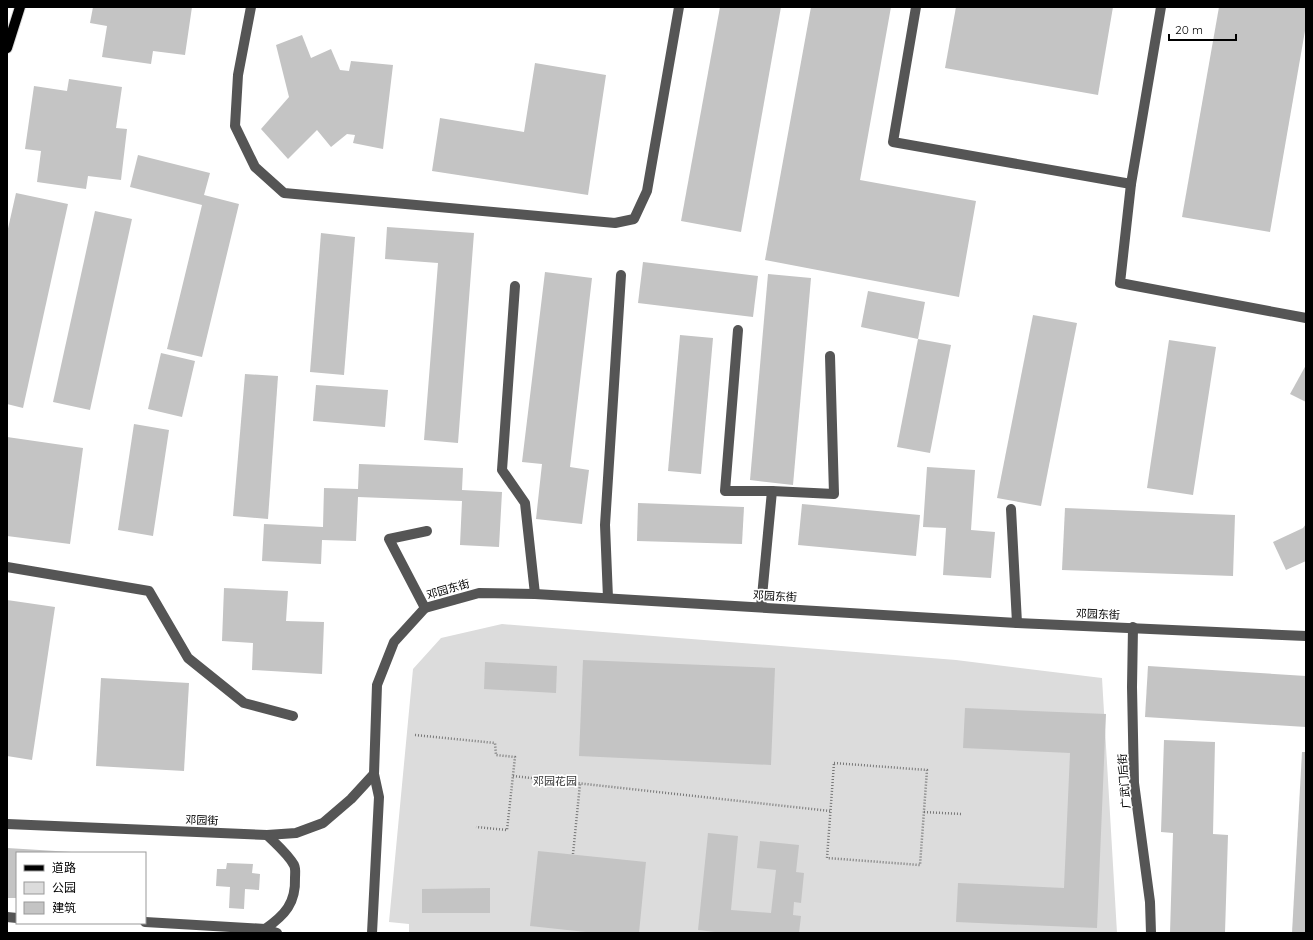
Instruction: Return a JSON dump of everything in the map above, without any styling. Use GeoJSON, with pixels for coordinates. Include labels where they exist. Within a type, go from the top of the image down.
{"type":"FeatureCollection","features":[{"type":"Feature","properties":{"kind":"main road"},"geometry":{"type":"LineString","coordinates":[[7,48],[20,7]]}},
{"type":"Feature","properties":{"kind":"street"},"geometry":{"type":"LineString","coordinates":[[251,7],[238,75],[235,126],[255,167],[284,193],[615,223],[634,219],[647,191],[679,7]]}},
{"type":"Feature","properties":{"kind":"street"},"geometry":{"type":"LineString","coordinates":[[916,7],[893,142],[1131,184]]}},
{"type":"Feature","properties":{"kind":"street"},"geometry":{"type":"LineString","coordinates":[[1161,7],[1131,184],[1120,283],[1306,318]]}},
{"type":"Feature","properties":{"kind":"street"},"geometry":{"type":"LineString","coordinates":[[608,598],[605,525],[621,276]]}},
{"type":"Feature","properties":{"kind":"street"},"geometry":{"type":"LineString","coordinates":[[515,286],[502,470],[525,503],[535,594]]}},
{"type":"Feature","properties":{"kind":"street"},"geometry":{"type":"LineString","coordinates":[[738,330],[725,491],[772,491],[834,494],[830,356]]}},
{"type":"Feature","properties":{"kind":"street"},"geometry":{"type":"LineString","coordinates":[[761,607],[772,491]]}},
{"type":"Feature","properties":{"kind":"street"},"geometry":{"type":"LineString","coordinates":[[1012,510],[1017,623]]}},
{"type":"Feature","properties":{"kind":"street"},"geometry":{"type":"LineString","coordinates":[[425,608],[389,539],[427,531]]}},
{"type":"Feature","properties":{"kind":"street"},"geometry":{"type":"LineString","coordinates":[[7,567],[149,591],[188,658],[244,703],[293,716]]}},
{"type":"Feature","properties":{"kind":"street","name":"邓园东街"},"geometry":{"type":"LineString","coordinates":[[372,933],[378,797],[374,774],[377,684],[394,642],[425,608],[479,593],[535,594],[1017,623],[1133,627],[1306,636]]}},
{"type":"Feature","properties":{"kind":"street","name":"广武门后街"},"geometry":{"type":"LineString","coordinates":[[1133,627],[1132,687],[1134,783],[1150,902],[1151,933]]}},
{"type":"Feature","properties":{"kind":"street","name":"邓园街"},"geometry":{"type":"LineString","coordinates":[[7,824],[267,835],[296,833],[324,823],[351,799],[374,774]]}},
{"type":"Feature","properties":{"kind":"street"},"geometry":{"type":"LineString","coordinates":[[265,929],[280,918],[291,903],[295,884],[295,867],[284,851],[267,835]]}},
{"type":"Feature","properties":{"kind":"street"},"geometry":{"type":"LineString","coordinates":[[146,922],[265,929],[277,933]]}},
{"type":"Feature","properties":{"kind":"path"},"geometry":{"type":"LineString","coordinates":[[414,735],[495,743],[496,755],[515,757],[507,830],[476,826]]}},
{"type":"Feature","properties":{"kind":"path"},"geometry":{"type":"LineString","coordinates":[[834,763],[927,770],[924,812],[920,865],[827,858],[834,763]]}},
{"type":"Feature","properties":{"kind":"path"},"geometry":{"type":"LineString","coordinates":[[513,776],[830,811]]}},
{"type":"Feature","properties":{"kind":"path"},"geometry":{"type":"LineString","coordinates":[[573,854],[580,784]]}},
{"type":"Feature","properties":{"kind":"path"},"geometry":{"type":"LineString","coordinates":[[924,812],[961,814]]}},
{"type":"Feature","properties":{"kind":"green space","name":"邓园花园"},"geometry":{"type":"Polygon","coordinates":[[[502,624],[956,660],[1102,678],[1117,933],[409,933],[409,924],[389,922],[413,669],[441,638],[502,624]]]}},
{"type":"Feature","properties":{"kind":"building"},"geometry":{"type":"Polygon","coordinates":[[[93,7],[192,7],[185,55],[153,51],[151,64],[102,57],[107,26],[90,23],[93,7]]]}},
{"type":"Feature","properties":{"kind":"building"},"geometry":{"type":"Polygon","coordinates":[[[720,7],[781,7],[741,232],[681,221],[720,7]]]}},
{"type":"Feature","properties":{"kind":"building"},"geometry":{"type":"Polygon","coordinates":[[[811,7],[891,7],[860,180],[976,201],[959,297],[765,260],[811,7]]]}},
{"type":"Feature","properties":{"kind":"building"},"geometry":{"type":"Polygon","coordinates":[[[956,7],[1113,7],[1098,95],[945,68],[956,7]]]}},
{"type":"Feature","properties":{"kind":"building"},"geometry":{"type":"Polygon","coordinates":[[[1219,7],[1306,7],[1306,25],[1270,232],[1182,217],[1219,7]]]}},
{"type":"Feature","properties":{"kind":"building"},"geometry":{"type":"Polygon","coordinates":[[[302,35],[311,58],[331,49],[340,70],[349,71],[351,61],[393,65],[383,149],[353,143],[355,135],[347,134],[331,147],[317,130],[288,159],[261,129],[289,97],[276,45],[302,35]]]}},
{"type":"Feature","properties":{"kind":"building"},"geometry":{"type":"Polygon","coordinates":[[[535,63],[606,75],[588,195],[432,171],[440,118],[524,132],[535,63]]]}},
{"type":"Feature","properties":{"kind":"building"},"geometry":{"type":"Polygon","coordinates":[[[69,79],[122,87],[116,128],[127,129],[121,180],[88,176],[86,189],[37,182],[41,151],[25,149],[34,86],[67,91],[69,79]]]}},
{"type":"Feature","properties":{"kind":"building"},"geometry":{"type":"Polygon","coordinates":[[[138,155],[210,173],[204,195],[239,204],[202,357],[167,349],[202,205],[130,187],[138,155]]]}},
{"type":"Feature","properties":{"kind":"building"},"geometry":{"type":"Polygon","coordinates":[[[16,193],[68,204],[23,408],[7,404],[7,233],[16,193]]]}},
{"type":"Feature","properties":{"kind":"building"},"geometry":{"type":"Polygon","coordinates":[[[95,211],[132,219],[90,410],[53,402],[95,211]]]}},
{"type":"Feature","properties":{"kind":"building"},"geometry":{"type":"Polygon","coordinates":[[[387,227],[474,233],[458,443],[424,440],[438,263],[385,259],[387,227]]]}},
{"type":"Feature","properties":{"kind":"building"},"geometry":{"type":"Polygon","coordinates":[[[321,233],[355,237],[344,375],[310,372],[321,233]]]}},
{"type":"Feature","properties":{"kind":"building"},"geometry":{"type":"Polygon","coordinates":[[[643,262],[758,276],[753,317],[638,303],[643,262]]]}},
{"type":"Feature","properties":{"kind":"building"},"geometry":{"type":"Polygon","coordinates":[[[545,272],[592,278],[570,467],[589,470],[582,524],[536,519],[542,464],[522,462],[545,272]]]}},
{"type":"Feature","properties":{"kind":"building"},"geometry":{"type":"Polygon","coordinates":[[[768,274],[811,278],[793,485],[750,480],[768,274]]]}},
{"type":"Feature","properties":{"kind":"building"},"geometry":{"type":"Polygon","coordinates":[[[868,291],[925,302],[918,339],[861,327],[868,291]]]}},
{"type":"Feature","properties":{"kind":"building"},"geometry":{"type":"Polygon","coordinates":[[[1033,315],[1077,323],[1041,506],[997,498],[1033,315]]]}},
{"type":"Feature","properties":{"kind":"building"},"geometry":{"type":"Polygon","coordinates":[[[680,335],[713,338],[701,474],[668,471],[680,335]]]}},
{"type":"Feature","properties":{"kind":"building"},"geometry":{"type":"Polygon","coordinates":[[[918,339],[951,345],[930,453],[897,447],[918,339]]]}},
{"type":"Feature","properties":{"kind":"building"},"geometry":{"type":"Polygon","coordinates":[[[1169,340],[1216,347],[1193,495],[1147,488],[1169,340]]]}},
{"type":"Feature","properties":{"kind":"building"},"geometry":{"type":"Polygon","coordinates":[[[161,353],[195,361],[182,417],[148,409],[161,353]]]}},
{"type":"Feature","properties":{"kind":"building"},"geometry":{"type":"Polygon","coordinates":[[[1306,365],[1306,402],[1290,394],[1306,365]]]}},
{"type":"Feature","properties":{"kind":"building"},"geometry":{"type":"Polygon","coordinates":[[[245,374],[278,376],[268,519],[233,516],[245,374]]]}},
{"type":"Feature","properties":{"kind":"building"},"geometry":{"type":"Polygon","coordinates":[[[316,385],[388,390],[385,427],[313,421],[316,385]]]}},
{"type":"Feature","properties":{"kind":"building"},"geometry":{"type":"Polygon","coordinates":[[[134,424],[169,430],[153,536],[118,530],[134,424]]]}},
{"type":"Feature","properties":{"kind":"building"},"geometry":{"type":"Polygon","coordinates":[[[7,437],[83,448],[70,544],[7,536],[7,437]]]}},
{"type":"Feature","properties":{"kind":"building"},"geometry":{"type":"Polygon","coordinates":[[[359,464],[463,468],[462,490],[502,492],[499,547],[460,545],[462,501],[358,497],[356,541],[322,540],[321,564],[262,561],[264,524],[323,527],[324,488],[358,489],[359,464]]]}},
{"type":"Feature","properties":{"kind":"building"},"geometry":{"type":"Polygon","coordinates":[[[927,467],[975,470],[971,530],[995,532],[991,578],[943,575],[946,528],[923,527],[927,467]]]}},
{"type":"Feature","properties":{"kind":"building"},"geometry":{"type":"Polygon","coordinates":[[[638,503],[744,507],[742,544],[637,541],[638,503]]]}},
{"type":"Feature","properties":{"kind":"building"},"geometry":{"type":"Polygon","coordinates":[[[802,504],[920,515],[916,556],[798,545],[802,504]]]}},
{"type":"Feature","properties":{"kind":"building"},"geometry":{"type":"Polygon","coordinates":[[[1065,508],[1235,515],[1233,576],[1062,570],[1065,508]]]}},
{"type":"Feature","properties":{"kind":"building"},"geometry":{"type":"Polygon","coordinates":[[[1306,524],[1306,561],[1286,570],[1273,542],[1303,528],[1306,524]]]}},
{"type":"Feature","properties":{"kind":"building"},"geometry":{"type":"Polygon","coordinates":[[[224,588],[288,591],[286,621],[324,622],[322,674],[252,670],[253,643],[222,641],[224,588]]]}},
{"type":"Feature","properties":{"kind":"building"},"geometry":{"type":"Polygon","coordinates":[[[7,600],[55,607],[32,760],[7,756],[7,600]]]}},
{"type":"Feature","properties":{"kind":"building"},"geometry":{"type":"Polygon","coordinates":[[[583,660],[775,668],[771,765],[579,756],[583,660]]]}},
{"type":"Feature","properties":{"kind":"building"},"geometry":{"type":"Polygon","coordinates":[[[485,662],[557,666],[556,693],[484,689],[485,662]]]}},
{"type":"Feature","properties":{"kind":"building"},"geometry":{"type":"Polygon","coordinates":[[[1148,666],[1306,676],[1306,727],[1145,717],[1148,666]]]}},
{"type":"Feature","properties":{"kind":"building"},"geometry":{"type":"Polygon","coordinates":[[[101,678],[189,683],[184,771],[96,766],[101,678]]]}},
{"type":"Feature","properties":{"kind":"building"},"geometry":{"type":"Polygon","coordinates":[[[965,708],[1106,714],[1097,928],[956,922],[958,883],[1064,888],[1070,753],[963,748],[965,708]]]}},
{"type":"Feature","properties":{"kind":"building"},"geometry":{"type":"Polygon","coordinates":[[[1164,740],[1215,742],[1213,834],[1228,835],[1225,933],[1170,933],[1173,833],[1161,832],[1164,740]]]}},
{"type":"Feature","properties":{"kind":"building"},"geometry":{"type":"Polygon","coordinates":[[[1302,752],[1306,752],[1306,933],[1292,933],[1302,752]]]}},
{"type":"Feature","properties":{"kind":"building"},"geometry":{"type":"Polygon","coordinates":[[[708,833],[738,836],[731,910],[771,913],[776,870],[757,868],[760,841],[799,845],[796,872],[804,873],[801,903],[794,902],[793,915],[801,916],[799,933],[723,933],[698,930],[708,833]]]}},
{"type":"Feature","properties":{"kind":"building"},"geometry":{"type":"Polygon","coordinates":[[[7,848],[72,852],[16,852],[16,898],[7,898],[7,848]]]}},
{"type":"Feature","properties":{"kind":"building"},"geometry":{"type":"Polygon","coordinates":[[[538,851],[646,862],[639,933],[595,933],[530,926],[538,851]]]}},
{"type":"Feature","properties":{"kind":"building"},"geometry":{"type":"Polygon","coordinates":[[[227,863],[253,864],[252,873],[260,874],[259,890],[245,889],[244,909],[229,908],[230,887],[216,886],[217,869],[226,869],[227,863]]]}},
{"type":"Feature","properties":{"kind":"building"},"geometry":{"type":"Polygon","coordinates":[[[490,888],[490,913],[422,913],[422,889],[490,888]]]}}]}
